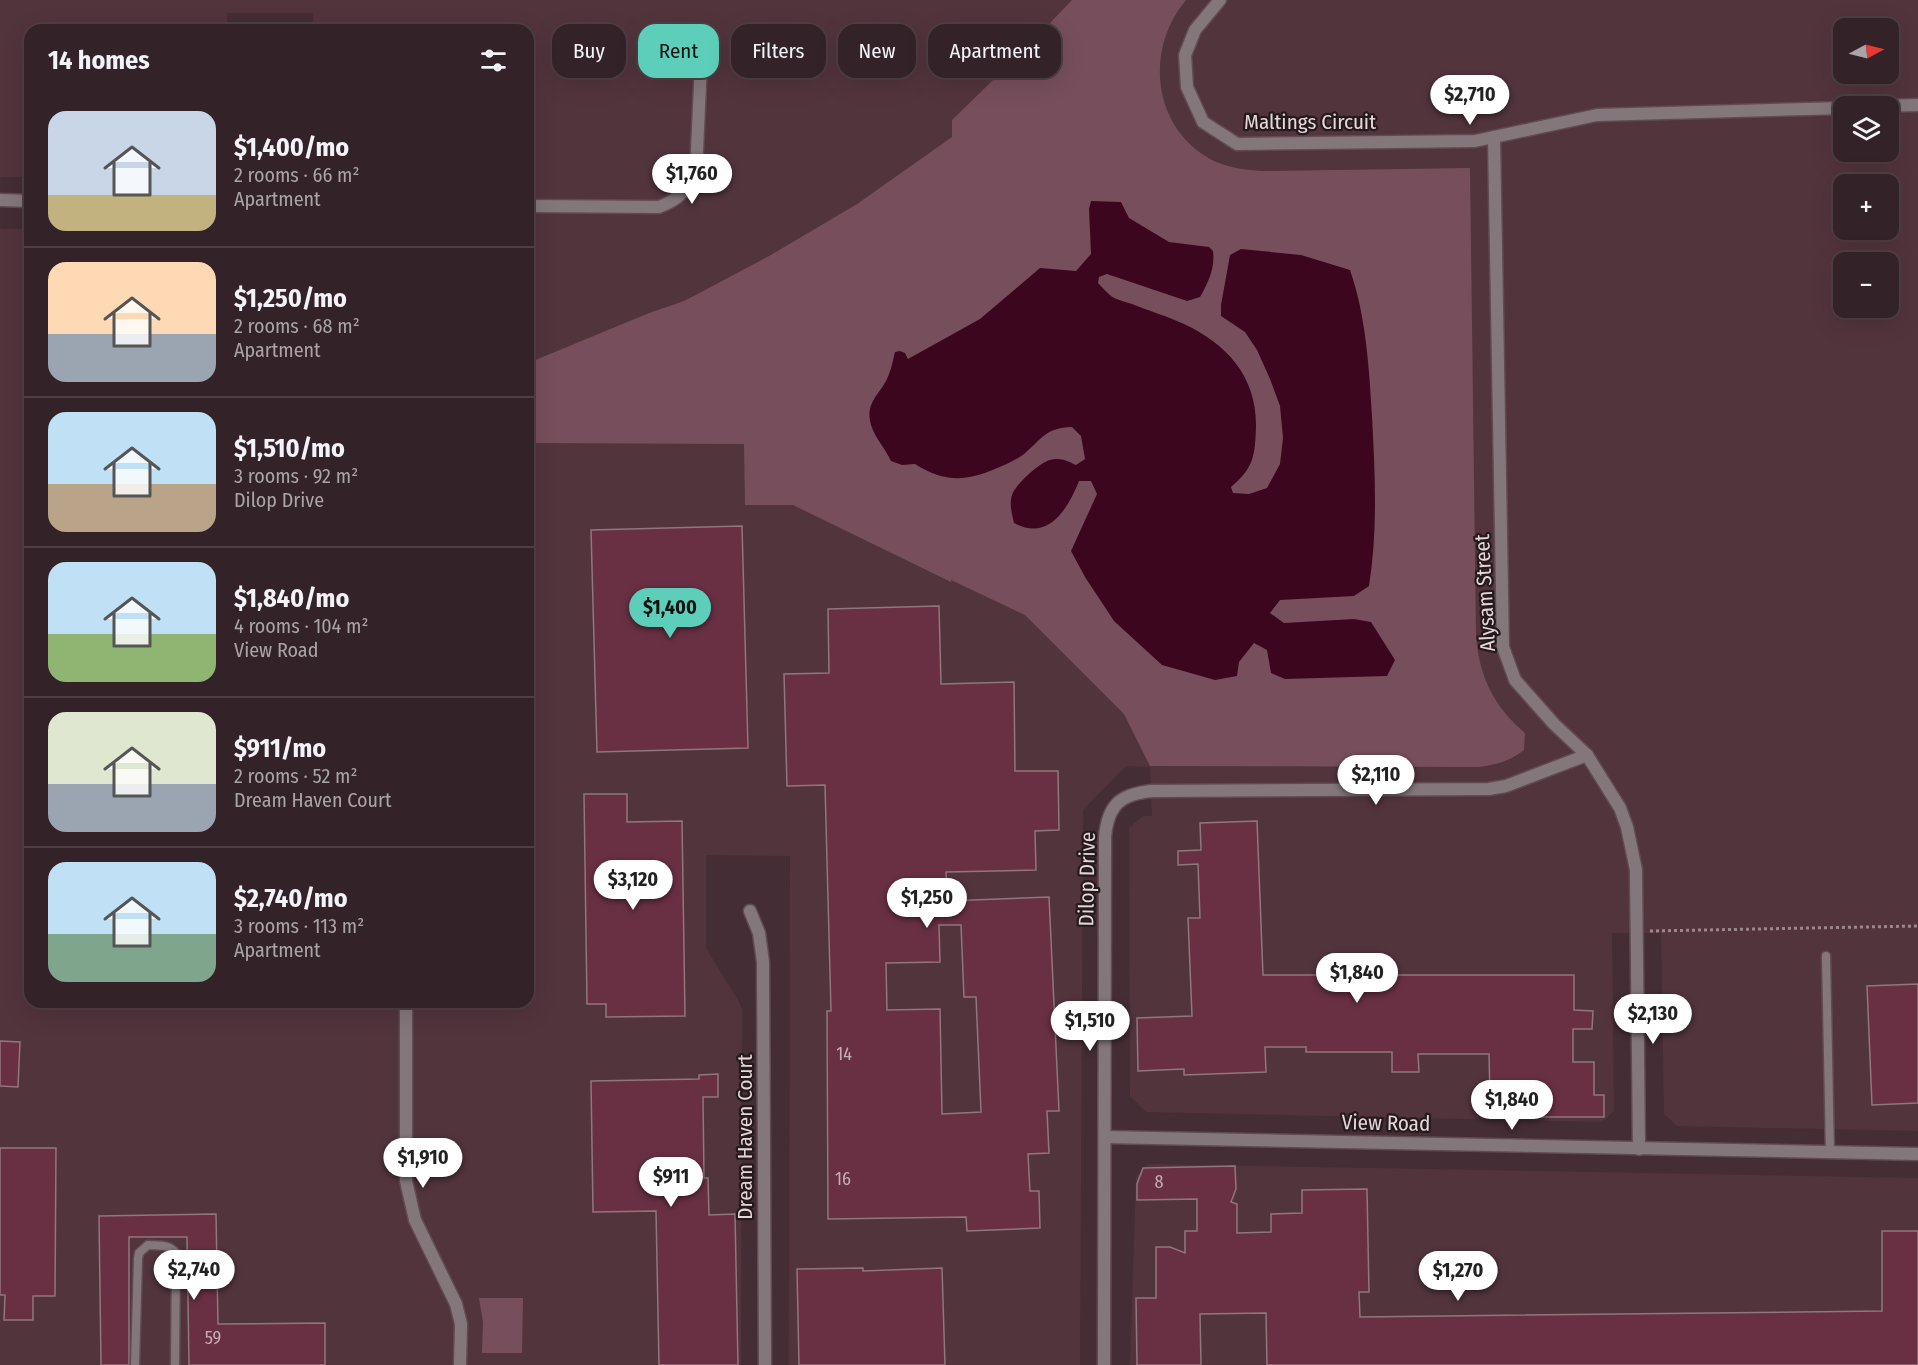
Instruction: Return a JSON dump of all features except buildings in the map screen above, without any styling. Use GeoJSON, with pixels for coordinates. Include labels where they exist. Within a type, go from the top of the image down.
{"type":"FeatureCollection","features":[{"type":"Feature","properties":{"kind":"street","name":"Maltings Circuit"},"geometry":{"type":"LineString","coordinates":[[1220,0],[1195,30],[1185,55],[1187,87],[1203,122],[1237,144],[1475,141],[1597,115],[1833,108]]}},
{"type":"Feature","properties":{"kind":"street"},"geometry":{"type":"LineString","coordinates":[[534,206],[659,207],[675,201],[686,189],[696,172],[700,78]]}},
{"type":"Feature","properties":{"kind":"street"},"geometry":{"type":"LineString","coordinates":[[1899,105],[1918,105]]}},
{"type":"Feature","properties":{"kind":"street","name":"Alysam Street"},"geometry":{"type":"LineString","coordinates":[[1494,137],[1503,647],[1515,680],[1554,724],[1587,755],[1620,808],[1626,827],[1636,870],[1639,1149]]}},
{"type":"Feature","properties":{"kind":"street"},"geometry":{"type":"LineString","coordinates":[[0,200],[24,201]]}},
{"type":"Feature","properties":{"kind":"street","name":"Dilop Drive"},"geometry":{"type":"LineString","coordinates":[[1104,1365],[1105,837],[1110,814],[1117,804],[1125,796],[1135,792],[1152,791],[1489,789],[1506,786],[1587,755]]}},
{"type":"Feature","properties":{"kind":"street","name":"Dream Haven Court"},"geometry":{"type":"LineString","coordinates":[[750,911],[759,933],[763,962],[765,1365]]}},
{"type":"Feature","properties":{"kind":"street"},"geometry":{"type":"LineString","coordinates":[[406,1008],[406,1182],[415,1220],[456,1304],[461,1324],[460,1365]]}},
{"type":"Feature","properties":{"kind":"street","name":"View Road"},"geometry":{"type":"LineString","coordinates":[[1105,1137],[1918,1154]]}},
{"type":"Feature","properties":{"kind":"lane"},"geometry":{"type":"LineString","coordinates":[[1826,956],[1830,1152]]}},
{"type":"Feature","properties":{"kind":"lane"},"geometry":{"type":"LineString","coordinates":[[135,1365],[138,1259],[139,1253],[148,1245],[167,1246],[176,1253],[175,1365]]}},
{"type":"Feature","properties":{"kind":"path"},"geometry":{"type":"LineString","coordinates":[[1637,931],[1918,926]]}},
{"type":"Feature","properties":{"kind":"shaded area"},"geometry":{"type":"Polygon","coordinates":[[[0,0],[1918,0],[1918,1131],[1677,1126],[1664,1114],[1661,933],[1612,933],[1614,1111],[1602,1122],[1146,1112],[1130,1096],[1129,828],[1143,816],[1152,816],[1150,767],[1126,766],[1083,810],[1080,1365],[789,1365],[790,856],[706,855],[706,948],[742,1009],[741,1365],[0,1365],[0,229],[24,229],[24,1008],[534,1008],[534,436],[952,138],[857,204],[769,256],[684,301],[534,361],[534,24],[313,24],[313,13],[227,13],[227,24],[24,24],[24,177],[0,177],[0,0]]]}},
{"type":"Feature","properties":{"kind":"shaded area"},"geometry":{"type":"Polygon","coordinates":[[[1072,0],[1186,0],[1172,20],[1164,43],[1160,66],[1161,89],[1167,111],[1179,131],[1195,149],[1216,162],[1227,166],[1262,171],[1470,168],[1476,636],[1481,664],[1490,690],[1505,712],[1525,733],[1524,750],[1508,760],[1478,767],[1150,766],[1124,714],[1025,615],[951,580],[951,582],[793,505],[745,505],[744,444],[534,443],[534,361],[684,301],[769,256],[857,204],[952,137],[952,120],[995,78],[1061,78],[1061,24],[1049,24],[1072,0]]]}},
{"type":"Feature","properties":{"kind":"shaded area"},"geometry":{"type":"Polygon","coordinates":[[[1091,201],[1121,202],[1129,218],[1169,242],[1209,247],[1213,251],[1209,280],[1200,297],[1187,301],[1107,274],[1099,277],[1098,283],[1113,297],[1171,318],[1199,332],[1226,352],[1245,378],[1255,409],[1255,446],[1249,467],[1231,487],[1233,493],[1249,494],[1267,488],[1280,464],[1283,438],[1280,406],[1257,350],[1245,332],[1221,316],[1230,255],[1241,249],[1301,255],[1350,270],[1363,323],[1372,416],[1375,523],[1369,586],[1354,596],[1280,600],[1270,613],[1284,623],[1354,619],[1371,622],[1395,660],[1387,676],[1285,679],[1271,673],[1267,650],[1254,643],[1239,662],[1237,676],[1215,680],[1162,665],[1114,621],[1071,551],[1097,494],[1091,481],[1079,481],[1063,512],[1047,525],[1026,528],[1014,523],[1011,498],[1028,475],[1050,460],[1061,459],[1076,465],[1085,459],[1081,436],[1072,427],[1056,429],[1018,458],[984,473],[964,478],[945,477],[915,464],[902,465],[891,461],[873,430],[869,417],[872,404],[891,369],[895,352],[905,353],[908,359],[980,319],[1040,268],[1076,271],[1091,254],[1089,209],[1091,201]]]}},
{"type":"Feature","properties":{"kind":"shaded area"},"geometry":{"type":"Polygon","coordinates":[[[1148,1164],[1918,1178],[1918,1365],[1130,1365],[1136,1177],[1148,1164]]]}},
{"type":"Feature","properties":{"kind":"shaded area"},"geometry":{"type":"Polygon","coordinates":[[[479,1298],[523,1298],[522,1353],[482,1353],[483,1322],[479,1298]]]}}]}
